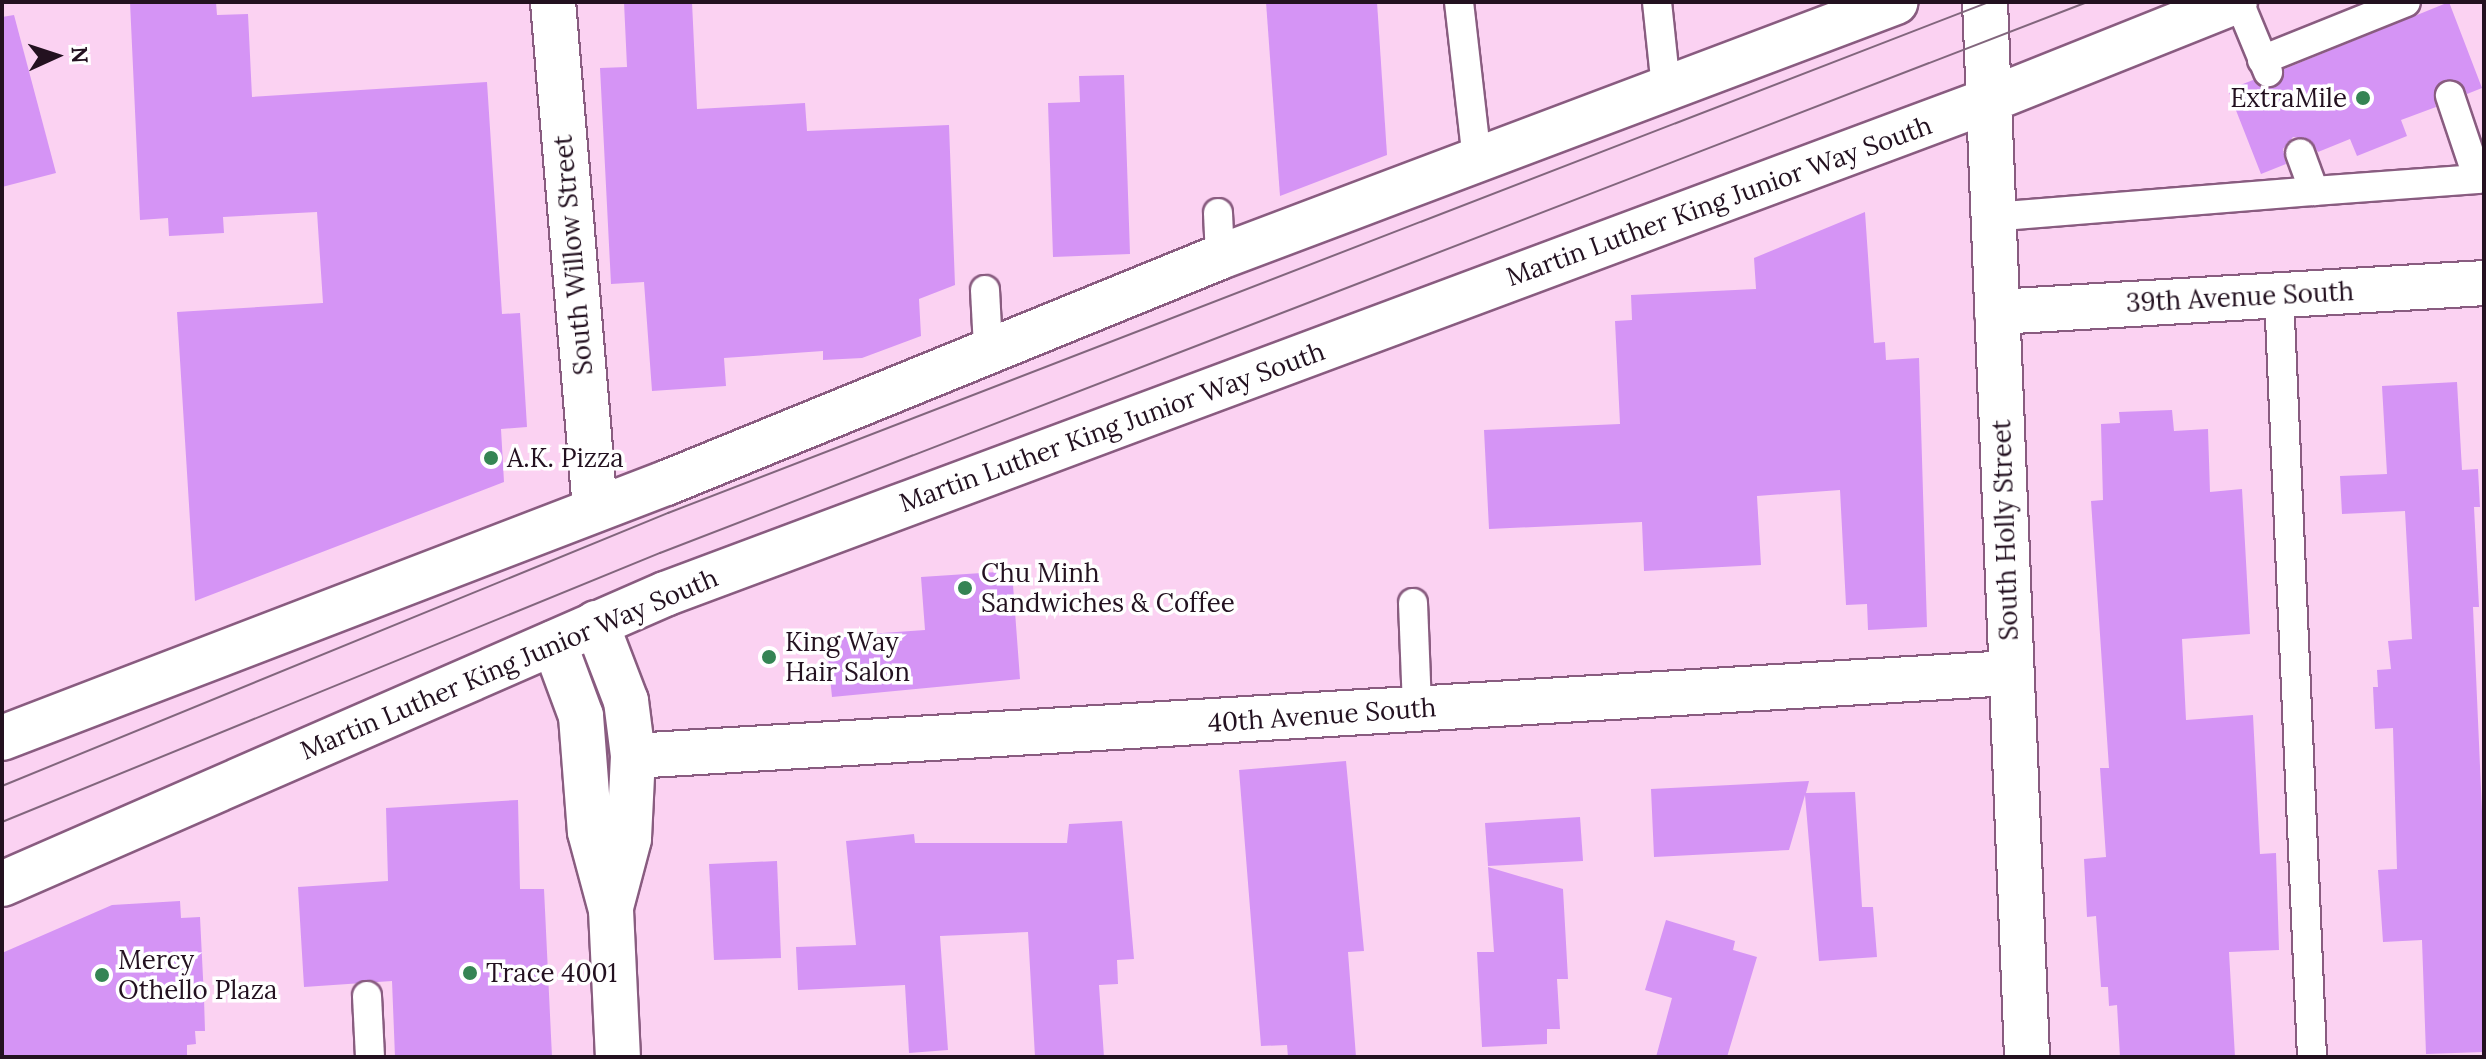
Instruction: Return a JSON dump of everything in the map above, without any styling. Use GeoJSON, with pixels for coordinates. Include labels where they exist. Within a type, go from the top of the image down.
{"type":"FeatureCollection","features":[{"type":"Feature","properties":{"kind":"main road","name":"South Willow Street"},"geometry":{"type":"LineString","coordinates":[[553,2],[595,508]]}},
{"type":"Feature","properties":{"kind":"main road"},"geometry":{"type":"LineString","coordinates":[[2,738],[595,508],[988,347],[1896,2]]}},
{"type":"Feature","properties":{"kind":"main road","name":"South Holly Street"},"geometry":{"type":"LineString","coordinates":[[1985,2],[1991,217],[2027,1057]]}},
{"type":"Feature","properties":{"kind":"main road","name":"Martin Luther King Junior Way South"},"geometry":{"type":"LineString","coordinates":[[2,884],[596,623],[1987,101],[2237,2]]}},
{"type":"Feature","properties":{"kind":"main road","name":"39th Avenue South"},"geometry":{"type":"LineString","coordinates":[[1997,312],[2484,283]]}},
{"type":"Feature","properties":{"kind":"main road"},"geometry":{"type":"LineString","coordinates":[[596,623],[626,701],[633,756],[629,839],[611,910]]}},
{"type":"Feature","properties":{"kind":"main road"},"geometry":{"type":"LineString","coordinates":[[554,643],[581,716],[590,832],[611,910],[618,1057]]}},
{"type":"Feature","properties":{"kind":"main road","name":"40th Avenue South"},"geometry":{"type":"LineString","coordinates":[[633,756],[2011,673]]}},
{"type":"Feature","properties":{"kind":"lane"},"geometry":{"type":"LineString","coordinates":[[1459,2],[1477,160]]}},
{"type":"Feature","properties":{"kind":"lane"},"geometry":{"type":"LineString","coordinates":[[1657,2],[1666,88]]}},
{"type":"Feature","properties":{"kind":"lane"},"geometry":{"type":"LineString","coordinates":[[2237,2],[2265,66],[2414,6]]}},
{"type":"Feature","properties":{"kind":"lane"},"geometry":{"type":"LineString","coordinates":[[1991,217],[2481,179],[2450,96]]}},
{"type":"Feature","properties":{"kind":"lane"},"geometry":{"type":"LineString","coordinates":[[2300,153],[2314,191]]}},
{"type":"Feature","properties":{"kind":"lane"},"geometry":{"type":"LineString","coordinates":[[1218,213],[1220,257]]}},
{"type":"Feature","properties":{"kind":"lane"},"geometry":{"type":"LineString","coordinates":[[985,290],[988,347]]}},
{"type":"Feature","properties":{"kind":"lane"},"geometry":{"type":"LineString","coordinates":[[2279,295],[2312,1057]]}},
{"type":"Feature","properties":{"kind":"lane"},"geometry":{"type":"LineString","coordinates":[[1413,603],[1417,709]]}},
{"type":"Feature","properties":{"kind":"lane"},"geometry":{"type":"LineString","coordinates":[[367,996],[370,1057]]}},
{"type":"Feature","properties":{"kind":"building"},"geometry":{"type":"Polygon","coordinates":[[[130,2],[216,2],[217,15],[248,14],[252,97],[487,82],[502,314],[520,313],[527,427],[501,429],[504,482],[195,601],[177,312],[323,303],[317,212],[223,217],[224,233],[169,236],[168,218],[140,220],[130,2]]]}},
{"type":"Feature","properties":{"kind":"building"},"geometry":{"type":"Polygon","coordinates":[[[624,2],[692,2],[697,109],[805,103],[807,131],[949,125],[955,285],[919,299],[921,336],[862,358],[823,360],[823,351],[724,358],[726,386],[652,391],[644,282],[611,284],[600,68],[627,67],[624,2]]]}},
{"type":"Feature","properties":{"kind":"building"},"geometry":{"type":"Polygon","coordinates":[[[1266,2],[1377,2],[1387,155],[1280,196],[1266,2]]]}},
{"type":"Feature","properties":{"kind":"building"},"geometry":{"type":"Polygon","coordinates":[[[2449,2],[2482,88],[2467,94],[2461,83],[2444,80],[2434,92],[2436,107],[2401,120],[2407,136],[2357,156],[2350,139],[2318,152],[2310,140],[2293,137],[2283,149],[2286,164],[2261,174],[2228,90],[2253,80],[2274,88],[2284,69],[2449,2]]]}},
{"type":"Feature","properties":{"kind":"building"},"geometry":{"type":"Polygon","coordinates":[[[14,15],[56,173],[2,187],[2,17],[14,15]]]}},
{"type":"Feature","properties":{"kind":"building"},"geometry":{"type":"Polygon","coordinates":[[[1124,75],[1130,254],[1053,257],[1048,103],[1080,102],[1079,76],[1124,75]]]}},
{"type":"Feature","properties":{"kind":"building"},"geometry":{"type":"Polygon","coordinates":[[[1865,212],[1874,343],[1885,342],[1886,360],[1919,358],[1927,627],[1868,630],[1867,604],[1846,605],[1840,490],[1757,496],[1761,565],[1644,571],[1642,522],[1489,529],[1484,430],[1620,424],[1615,321],[1632,320],[1631,295],[1756,289],[1754,258],[1865,212]]]}},
{"type":"Feature","properties":{"kind":"building"},"geometry":{"type":"Polygon","coordinates":[[[2457,382],[2462,470],[2478,469],[2480,507],[2474,507],[2479,607],[2473,607],[2484,857],[2484,1052],[2426,1054],[2422,940],[2383,942],[2378,870],[2397,869],[2393,728],[2375,729],[2373,687],[2378,687],[2377,670],[2391,669],[2388,641],[2412,639],[2405,511],[2342,514],[2340,476],[2387,474],[2382,386],[2457,382]]]}},
{"type":"Feature","properties":{"kind":"building"},"geometry":{"type":"Polygon","coordinates":[[[2172,410],[2174,431],[2208,429],[2210,492],[2242,489],[2250,634],[2182,639],[2186,720],[2253,715],[2260,854],[2276,853],[2279,950],[2229,952],[2235,1057],[2120,1057],[2117,1005],[2109,1006],[2108,987],[2101,987],[2096,916],[2087,917],[2084,859],[2106,857],[2100,768],[2109,768],[2091,501],[2103,500],[2101,424],[2120,423],[2119,412],[2172,410]]]}},
{"type":"Feature","properties":{"kind":"building"},"geometry":{"type":"Polygon","coordinates":[[[1012,571],[1020,679],[832,697],[826,637],[925,630],[921,577],[1012,571]]]}},
{"type":"Feature","properties":{"kind":"building"},"geometry":{"type":"Polygon","coordinates":[[[1346,761],[1364,951],[1348,952],[1356,1057],[1288,1057],[1287,1045],[1261,1046],[1239,770],[1346,761]]]}},
{"type":"Feature","properties":{"kind":"building"},"geometry":{"type":"Polygon","coordinates":[[[1809,781],[1806,793],[1855,792],[1862,907],[1873,907],[1877,957],[1819,961],[1805,795],[1789,850],[1654,857],[1651,789],[1809,781]]]}},
{"type":"Feature","properties":{"kind":"building","name":"Trace 4001"},"geometry":{"type":"Polygon","coordinates":[[[518,800],[520,889],[544,889],[552,1057],[395,1057],[392,981],[304,987],[298,887],[388,881],[386,808],[518,800]]]}},
{"type":"Feature","properties":{"kind":"building"},"geometry":{"type":"Polygon","coordinates":[[[1580,817],[1583,861],[1488,866],[1485,823],[1580,817]]]}},
{"type":"Feature","properties":{"kind":"building"},"geometry":{"type":"Polygon","coordinates":[[[1122,821],[1134,959],[1117,960],[1118,984],[1099,985],[1104,1057],[1035,1057],[1028,932],[940,936],[948,1050],[909,1053],[905,985],[798,990],[796,947],[856,945],[846,841],[914,834],[915,843],[1067,843],[1069,824],[1122,821]]]}},
{"type":"Feature","properties":{"kind":"building"},"geometry":{"type":"Polygon","coordinates":[[[777,861],[781,958],[714,960],[709,864],[777,861]]]}},
{"type":"Feature","properties":{"kind":"building"},"geometry":{"type":"Polygon","coordinates":[[[1488,867],[1563,889],[1568,979],[1557,979],[1560,1029],[1547,1029],[1547,1044],[1482,1047],[1477,952],[1494,952],[1488,867]]]}},
{"type":"Feature","properties":{"kind":"building","name":"Mercy Othello Plaza"},"geometry":{"type":"Polygon","coordinates":[[[180,901],[181,918],[200,917],[204,998],[205,1031],[195,1031],[196,1044],[187,1045],[187,1057],[2,1057],[2,953],[112,905],[180,901]]]}},
{"type":"Feature","properties":{"kind":"building"},"geometry":{"type":"Polygon","coordinates":[[[1666,920],[1735,941],[1733,950],[1757,957],[1727,1057],[1656,1057],[1672,998],[1645,990],[1666,920]]]}},
{"type":"Feature","properties":{"kind":"tram line"},"geometry":{"type":"LineString","coordinates":[[2,786],[668,513],[1989,2]]}},
{"type":"Feature","properties":{"kind":"tram line"},"geometry":{"type":"LineString","coordinates":[[2,822],[660,553],[2087,2]]}},
{"type":"Feature","properties":{"kind":"place","name":"ExtraMile"},"geometry":{"type":"Point","coordinates":[2363,98]}},
{"type":"Feature","properties":{"kind":"place","name":"A.K. Pizza"},"geometry":{"type":"Point","coordinates":[491,458]}},
{"type":"Feature","properties":{"kind":"place","name":"Chu Minh Sandwiches & Coffee"},"geometry":{"type":"Point","coordinates":[965,588]}},
{"type":"Feature","properties":{"kind":"place","name":"King Way Hair Salon"},"geometry":{"type":"Point","coordinates":[769,657]}},
{"type":"Feature","properties":{"kind":"place","name":"Trace 4001"},"geometry":{"type":"Point","coordinates":[470,973]}},
{"type":"Feature","properties":{"kind":"place","name":"Mercy Othello Plaza"},"geometry":{"type":"Point","coordinates":[102,975]}}]}
